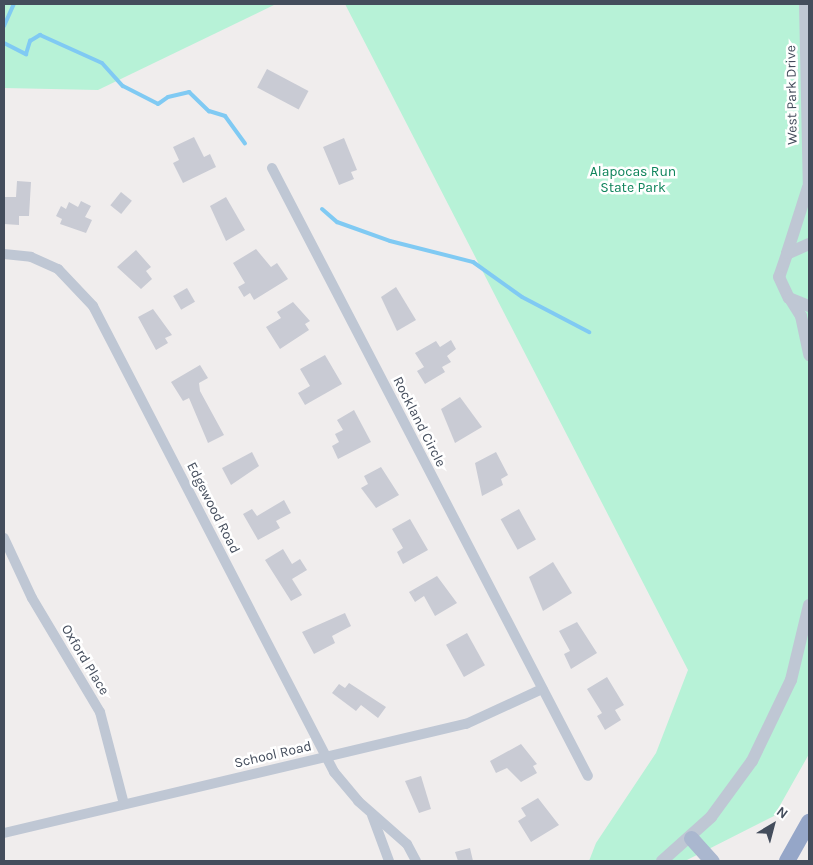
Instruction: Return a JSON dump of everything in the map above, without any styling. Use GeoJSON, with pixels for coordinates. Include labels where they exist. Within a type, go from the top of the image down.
{"type":"FeatureCollection","features":[{"type":"Feature","properties":{"kind":"highway"},"geometry":{"type":"LineString","coordinates":[[787,861],[809,822]]}},
{"type":"Feature","properties":{"kind":"main road"},"geometry":{"type":"LineString","coordinates":[[691,838],[712,861]]}},
{"type":"Feature","properties":{"kind":"street","name":"West Park Drive"},"geometry":{"type":"LineString","coordinates":[[789,298],[779,281],[784,258],[800,224],[809,188],[805,4]]}},
{"type":"Feature","properties":{"kind":"street","name":"Rockland Circle"},"geometry":{"type":"LineString","coordinates":[[272,168],[588,776]]}},
{"type":"Feature","properties":{"kind":"street"},"geometry":{"type":"LineString","coordinates":[[784,258],[809,244]]}},
{"type":"Feature","properties":{"kind":"street","name":"Edgewood Road"},"geometry":{"type":"LineString","coordinates":[[4,254],[31,257],[58,268],[93,306],[326,756],[344,786],[370,812],[407,844],[416,861]]}},
{"type":"Feature","properties":{"kind":"street"},"geometry":{"type":"LineString","coordinates":[[789,298],[809,306]]}},
{"type":"Feature","properties":{"kind":"street"},"geometry":{"type":"LineString","coordinates":[[789,298],[801,316],[809,355]]}},
{"type":"Feature","properties":{"kind":"street","name":"Oxford Place"},"geometry":{"type":"LineString","coordinates":[[4,538],[32,598],[100,712],[124,804]]}},
{"type":"Feature","properties":{"kind":"street"},"geometry":{"type":"LineString","coordinates":[[662,861],[691,838],[738,784],[770,729],[798,659],[809,605]]}},
{"type":"Feature","properties":{"kind":"street","name":"School Road"},"geometry":{"type":"LineString","coordinates":[[4,833],[466,724],[542,689]]}},
{"type":"Feature","properties":{"kind":"street","name":"Edgewood Road"},"geometry":{"type":"LineString","coordinates":[[370,812],[389,861]]}},
{"type":"Feature","properties":{"kind":"green space"},"geometry":{"type":"Polygon","coordinates":[[[4,4],[276,4],[98,90],[4,88],[4,4]]]}},
{"type":"Feature","properties":{"kind":"green space","name":"Alapocas Run State Park"},"geometry":{"type":"Polygon","coordinates":[[[345,4],[809,4],[809,754],[774,816],[685,861],[589,861],[596,843],[656,753],[688,670],[345,4]]]}},
{"type":"Feature","properties":{"kind":"building"},"geometry":{"type":"Polygon","coordinates":[[[267,69],[308,91],[299,110],[257,88],[267,69]]]}},
{"type":"Feature","properties":{"kind":"building"},"geometry":{"type":"Polygon","coordinates":[[[194,137],[204,157],[210,154],[216,167],[183,183],[173,163],[179,160],[173,147],[194,137]]]}},
{"type":"Feature","properties":{"kind":"building"},"geometry":{"type":"Polygon","coordinates":[[[344,138],[357,170],[351,172],[354,179],[339,185],[323,147],[344,138]]]}},
{"type":"Feature","properties":{"kind":"building"},"geometry":{"type":"Polygon","coordinates":[[[17,181],[31,182],[29,216],[19,216],[19,225],[4,224],[4,197],[16,197],[17,181]]]}},
{"type":"Feature","properties":{"kind":"building"},"geometry":{"type":"Polygon","coordinates":[[[121,192],[132,201],[121,214],[110,205],[121,192]]]}},
{"type":"Feature","properties":{"kind":"building"},"geometry":{"type":"Polygon","coordinates":[[[226,197],[245,230],[226,241],[210,206],[226,197]]]}},
{"type":"Feature","properties":{"kind":"building"},"geometry":{"type":"Polygon","coordinates":[[[81,201],[91,206],[85,217],[92,220],[86,233],[60,224],[62,219],[56,216],[61,206],[66,209],[69,202],[78,207],[81,201]]]}},
{"type":"Feature","properties":{"kind":"building"},"geometry":{"type":"Polygon","coordinates":[[[256,249],[271,267],[277,263],[288,279],[254,300],[250,293],[244,297],[238,287],[245,283],[233,263],[256,249]]]}},
{"type":"Feature","properties":{"kind":"building"},"geometry":{"type":"Polygon","coordinates":[[[136,250],[151,267],[146,271],[152,279],[141,289],[117,267],[136,250]]]}},
{"type":"Feature","properties":{"kind":"building"},"geometry":{"type":"Polygon","coordinates":[[[396,287],[416,320],[397,331],[381,297],[396,287]]]}},
{"type":"Feature","properties":{"kind":"building"},"geometry":{"type":"Polygon","coordinates":[[[187,288],[195,302],[181,310],[173,296],[187,288]]]}},
{"type":"Feature","properties":{"kind":"building"},"geometry":{"type":"Polygon","coordinates":[[[293,302],[310,321],[305,324],[309,330],[280,349],[266,327],[281,318],[277,312],[293,302]]]}},
{"type":"Feature","properties":{"kind":"building"},"geometry":{"type":"Polygon","coordinates":[[[153,309],[172,335],[165,338],[168,343],[156,350],[138,317],[153,309]]]}},
{"type":"Feature","properties":{"kind":"building"},"geometry":{"type":"Polygon","coordinates":[[[451,340],[456,349],[447,356],[451,362],[442,367],[445,372],[425,384],[417,371],[424,367],[415,353],[436,341],[440,347],[451,340]]]}},
{"type":"Feature","properties":{"kind":"building"},"geometry":{"type":"Polygon","coordinates":[[[325,355],[342,384],[305,405],[298,393],[310,386],[300,369],[325,355]]]}},
{"type":"Feature","properties":{"kind":"building"},"geometry":{"type":"Polygon","coordinates":[[[200,365],[208,378],[199,383],[200,391],[224,435],[208,443],[189,398],[183,401],[171,382],[200,365]]]}},
{"type":"Feature","properties":{"kind":"building"},"geometry":{"type":"Polygon","coordinates":[[[460,397],[482,427],[455,443],[441,409],[460,397]]]}},
{"type":"Feature","properties":{"kind":"building"},"geometry":{"type":"Polygon","coordinates":[[[354,410],[371,442],[338,459],[332,446],[339,442],[335,434],[343,430],[337,420],[354,410]]]}},
{"type":"Feature","properties":{"kind":"building"},"geometry":{"type":"Polygon","coordinates":[[[252,452],[259,466],[231,485],[222,468],[252,452]]]}},
{"type":"Feature","properties":{"kind":"building"},"geometry":{"type":"Polygon","coordinates":[[[496,452],[508,475],[501,479],[503,485],[482,496],[475,463],[496,452]]]}},
{"type":"Feature","properties":{"kind":"building"},"geometry":{"type":"Polygon","coordinates":[[[381,467],[399,495],[376,508],[361,488],[368,484],[364,476],[381,467]]]}},
{"type":"Feature","properties":{"kind":"building"},"geometry":{"type":"Polygon","coordinates":[[[284,500],[291,513],[276,521],[280,528],[258,540],[243,514],[252,509],[257,516],[284,500]]]}},
{"type":"Feature","properties":{"kind":"building"},"geometry":{"type":"Polygon","coordinates":[[[519,509],[536,540],[518,550],[501,519],[519,509]]]}},
{"type":"Feature","properties":{"kind":"building"},"geometry":{"type":"Polygon","coordinates":[[[410,519],[428,550],[403,564],[397,552],[403,548],[392,529],[410,519]]]}},
{"type":"Feature","properties":{"kind":"building"},"geometry":{"type":"Polygon","coordinates":[[[283,549],[292,564],[300,559],[307,570],[292,579],[302,595],[291,601],[265,560],[283,549]]]}},
{"type":"Feature","properties":{"kind":"building"},"geometry":{"type":"Polygon","coordinates":[[[553,562],[572,593],[543,611],[529,577],[553,562]]]}},
{"type":"Feature","properties":{"kind":"building"},"geometry":{"type":"Polygon","coordinates":[[[437,576],[457,603],[435,616],[424,596],[415,602],[409,592],[437,576]]]}},
{"type":"Feature","properties":{"kind":"building"},"geometry":{"type":"Polygon","coordinates":[[[345,613],[351,626],[332,636],[335,643],[314,654],[302,632],[345,613]]]}},
{"type":"Feature","properties":{"kind":"building"},"geometry":{"type":"Polygon","coordinates":[[[577,622],[597,653],[571,669],[564,654],[570,651],[559,631],[577,622]]]}},
{"type":"Feature","properties":{"kind":"building"},"geometry":{"type":"Polygon","coordinates":[[[467,633],[485,665],[464,677],[446,645],[467,633]]]}},
{"type":"Feature","properties":{"kind":"building"},"geometry":{"type":"Polygon","coordinates":[[[607,677],[624,705],[615,710],[621,720],[605,730],[597,716],[602,713],[587,689],[607,677]]]}},
{"type":"Feature","properties":{"kind":"building"},"geometry":{"type":"Polygon","coordinates":[[[349,683],[386,707],[378,718],[361,705],[356,711],[332,693],[339,684],[345,688],[349,683]]]}},
{"type":"Feature","properties":{"kind":"building"},"geometry":{"type":"Polygon","coordinates":[[[521,744],[537,764],[533,766],[537,773],[521,782],[507,768],[496,773],[490,761],[521,744]]]}},
{"type":"Feature","properties":{"kind":"building"},"geometry":{"type":"Polygon","coordinates":[[[421,776],[431,809],[419,813],[405,781],[421,776]]]}},
{"type":"Feature","properties":{"kind":"building"},"geometry":{"type":"Polygon","coordinates":[[[538,798],[559,825],[531,842],[518,821],[526,816],[521,808],[538,798]]]}},
{"type":"Feature","properties":{"kind":"building"},"geometry":{"type":"Polygon","coordinates":[[[470,848],[473,861],[458,861],[455,852],[470,848]]]}},
{"type":"Feature","properties":{"kind":"waterway"},"geometry":{"type":"LineString","coordinates":[[4,26],[14,4]]}},
{"type":"Feature","properties":{"kind":"waterway"},"geometry":{"type":"LineString","coordinates":[[4,43],[26,54],[30,41],[40,35],[102,63],[123,86],[158,104],[168,97],[189,92],[209,111],[225,116],[245,144]]}},
{"type":"Feature","properties":{"kind":"waterway"},"geometry":{"type":"LineString","coordinates":[[322,209],[337,222],[390,241],[473,262],[522,297],[589,332]]}}]}
